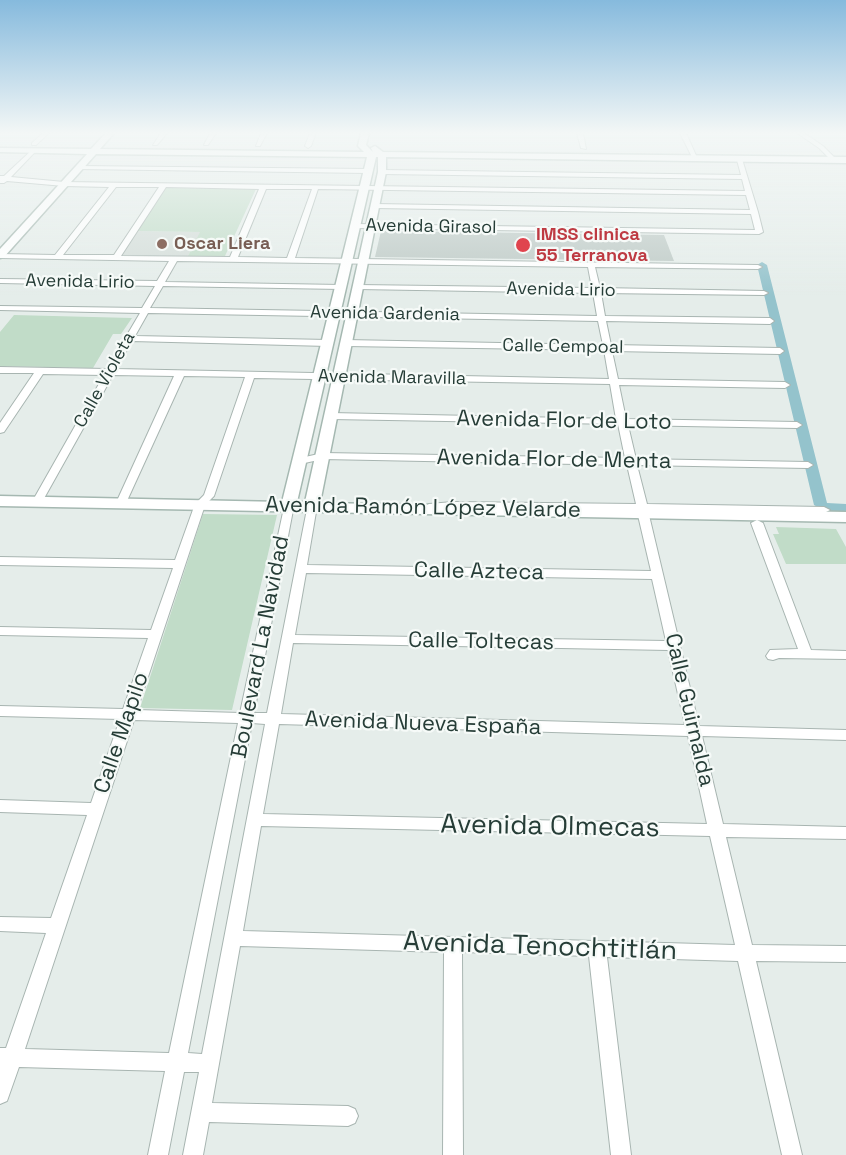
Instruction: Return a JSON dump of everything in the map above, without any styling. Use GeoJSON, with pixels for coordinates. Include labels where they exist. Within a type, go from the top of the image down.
{"type":"FeatureCollection","features":[{"type":"Feature","properties":{"kind":"street"},"geometry":{"type":"LineString","coordinates":[[0,241],[49,187]]}},
{"type":"Feature","properties":{"kind":"street"},"geometry":{"type":"LineString","coordinates":[[0,256],[60,187]]}},
{"type":"Feature","properties":{"kind":"street"},"geometry":{"type":"LineString","coordinates":[[56,258],[112,187]]}},
{"type":"Feature","properties":{"kind":"street"},"geometry":{"type":"LineString","coordinates":[[116,258],[163,187]]}},
{"type":"Feature","properties":{"kind":"street"},"geometry":{"type":"LineString","coordinates":[[258,187],[750,193]]}},
{"type":"Feature","properties":{"kind":"street"},"geometry":{"type":"LineString","coordinates":[[233,260],[263,187]]}},
{"type":"Feature","properties":{"kind":"street"},"geometry":{"type":"LineString","coordinates":[[290,261],[316,187]]}},
{"type":"Feature","properties":{"kind":"street"},"geometry":{"type":"LineString","coordinates":[[572,187],[580,229]]}},
{"type":"Feature","properties":{"kind":"street"},"geometry":{"type":"LineString","coordinates":[[375,206],[755,212],[748,187]]}},
{"type":"Feature","properties":{"kind":"street","name":"Boulevard La Navidad"},"geometry":{"type":"LineString","coordinates":[[158,1155],[289,505],[364,188]]}},
{"type":"Feature","properties":{"kind":"street","name":"Boulevard La Navidad"},"geometry":{"type":"LineString","coordinates":[[193,1155],[312,506],[378,188]]}},
{"type":"Feature","properties":{"kind":"street","name":"Avenida Girasol"},"geometry":{"type":"LineString","coordinates":[[355,226],[759,232],[755,212]]}},
{"type":"Feature","properties":{"kind":"street"},"geometry":{"type":"LineString","coordinates":[[0,256],[758,267]]}},
{"type":"Feature","properties":{"kind":"street","name":"Calle Violeta"},"geometry":{"type":"LineString","coordinates":[[37,502],[174,259]]}},
{"type":"Feature","properties":{"kind":"street","name":"Calle Guirnalda"},"geometry":{"type":"LineString","coordinates":[[591,264],[622,422],[792,1155]]}},
{"type":"Feature","properties":{"kind":"street","name":"Avenida Lirio"},"geometry":{"type":"LineString","coordinates":[[0,281],[341,287]]}},
{"type":"Feature","properties":{"kind":"street","name":"Avenida Lirio"},"geometry":{"type":"LineString","coordinates":[[358,287],[764,293]]}},
{"type":"Feature","properties":{"kind":"street","name":"Avenida Gardenia"},"geometry":{"type":"LineString","coordinates":[[0,308],[770,321]]}},
{"type":"Feature","properties":{"kind":"street"},"geometry":{"type":"LineString","coordinates":[[128,339],[328,343]]}},
{"type":"Feature","properties":{"kind":"street","name":"Calle Cempoal"},"geometry":{"type":"LineString","coordinates":[[346,343],[780,351]]}},
{"type":"Feature","properties":{"kind":"street","name":"Avenida Maravilla"},"geometry":{"type":"LineString","coordinates":[[0,370],[785,385]]}},
{"type":"Feature","properties":{"kind":"street"},"geometry":{"type":"LineString","coordinates":[[0,430],[40,371]]}},
{"type":"Feature","properties":{"kind":"street"},"geometry":{"type":"LineString","coordinates":[[122,503],[180,374]]}},
{"type":"Feature","properties":{"kind":"street","name":"Calle Mapilo"},"geometry":{"type":"LineString","coordinates":[[0,1094],[6,1058],[57,926],[200,504],[209,496],[250,375]]}},
{"type":"Feature","properties":{"kind":"street","name":"Avenida Flor de Loto"},"geometry":{"type":"LineString","coordinates":[[331,416],[797,425]]}},
{"type":"Feature","properties":{"kind":"street","name":"Avenida Flor de Menta"},"geometry":{"type":"LineString","coordinates":[[300,461],[323,456],[808,465]]}},
{"type":"Feature","properties":{"kind":"street","name":"Avenida Ramón López Velarde"},"geometry":{"type":"LineString","coordinates":[[0,501],[643,511],[846,517]]}},
{"type":"Feature","properties":{"kind":"street"},"geometry":{"type":"LineString","coordinates":[[643,511],[824,510]]}},
{"type":"Feature","properties":{"kind":"street"},"geometry":{"type":"LineString","coordinates":[[757,523],[806,654]]}},
{"type":"Feature","properties":{"kind":"street"},"geometry":{"type":"LineString","coordinates":[[0,561],[179,564]]}},
{"type":"Feature","properties":{"kind":"street","name":"Calle Azteca"},"geometry":{"type":"LineString","coordinates":[[301,569],[658,574]]}},
{"type":"Feature","properties":{"kind":"street"},"geometry":{"type":"LineString","coordinates":[[0,631],[155,634]]}},
{"type":"Feature","properties":{"kind":"street","name":"Calle Toltecas"},"geometry":{"type":"LineString","coordinates":[[288,639],[674,646]]}},
{"type":"Feature","properties":{"kind":"street"},"geometry":{"type":"LineString","coordinates":[[773,656],[776,653],[846,655]]}},
{"type":"Feature","properties":{"kind":"street","name":"Avenida Nueva España"},"geometry":{"type":"LineString","coordinates":[[0,711],[846,735]]}},
{"type":"Feature","properties":{"kind":"street"},"geometry":{"type":"LineString","coordinates":[[0,806],[96,809]]}},
{"type":"Feature","properties":{"kind":"street","name":"Avenida Olmecas"},"geometry":{"type":"LineString","coordinates":[[255,820],[846,833]]}},
{"type":"Feature","properties":{"kind":"street"},"geometry":{"type":"LineString","coordinates":[[0,924],[57,926]]}},
{"type":"Feature","properties":{"kind":"street","name":"Avenida Tenochtitlán"},"geometry":{"type":"LineString","coordinates":[[233,938],[846,954]]}},
{"type":"Feature","properties":{"kind":"street"},"geometry":{"type":"LineString","coordinates":[[453,945],[453,1155]]}},
{"type":"Feature","properties":{"kind":"street"},"geometry":{"type":"LineString","coordinates":[[597,949],[621,1155]]}},
{"type":"Feature","properties":{"kind":"street"},"geometry":{"type":"LineString","coordinates":[[6,1058],[210,1063]]}},
{"type":"Feature","properties":{"kind":"street"},"geometry":{"type":"LineString","coordinates":[[201,1112],[348,1116]]}},
{"type":"Feature","properties":{"kind":"shaded area","name":"Oscar Liera"},"geometry":{"type":"Polygon","coordinates":[[[137,231],[201,232],[188,256],[122,255],[137,231]]]}},
{"type":"Feature","properties":{"kind":"green space"},"geometry":{"type":"Polygon","coordinates":[[[165,188],[256,189],[225,256],[188,256],[200,232],[137,231],[165,188]]]}},
{"type":"Feature","properties":{"kind":"green space"},"geometry":{"type":"Polygon","coordinates":[[[14,315],[132,318],[121,334],[113,334],[93,368],[0,366],[0,332],[14,315]]]}},
{"type":"Feature","properties":{"kind":"green space"},"geometry":{"type":"Polygon","coordinates":[[[203,514],[277,515],[232,710],[140,708],[203,514]]]}},
{"type":"Feature","properties":{"kind":"green space"},"geometry":{"type":"Polygon","coordinates":[[[776,527],[836,529],[846,547],[846,564],[786,564],[773,534],[779,534],[776,527]]]}},
{"type":"Feature","properties":{"kind":"building","name":"IMSS clinica 55 Terranova"},"geometry":{"type":"Polygon","coordinates":[[[381,231],[664,235],[674,261],[375,257],[381,231]]]}},
{"type":"Feature","properties":{"kind":"waterway"},"geometry":{"type":"LineString","coordinates":[[762,265],[821,505],[827,508],[846,508]]}},
{"type":"Feature","properties":{"kind":"place","name":"Oscar Liera"},"geometry":{"type":"Point","coordinates":[162,244]}},
{"type":"Feature","properties":{"kind":"place","name":"IMSS clinica 55 Terranova"},"geometry":{"type":"Point","coordinates":[523,245]}}]}
